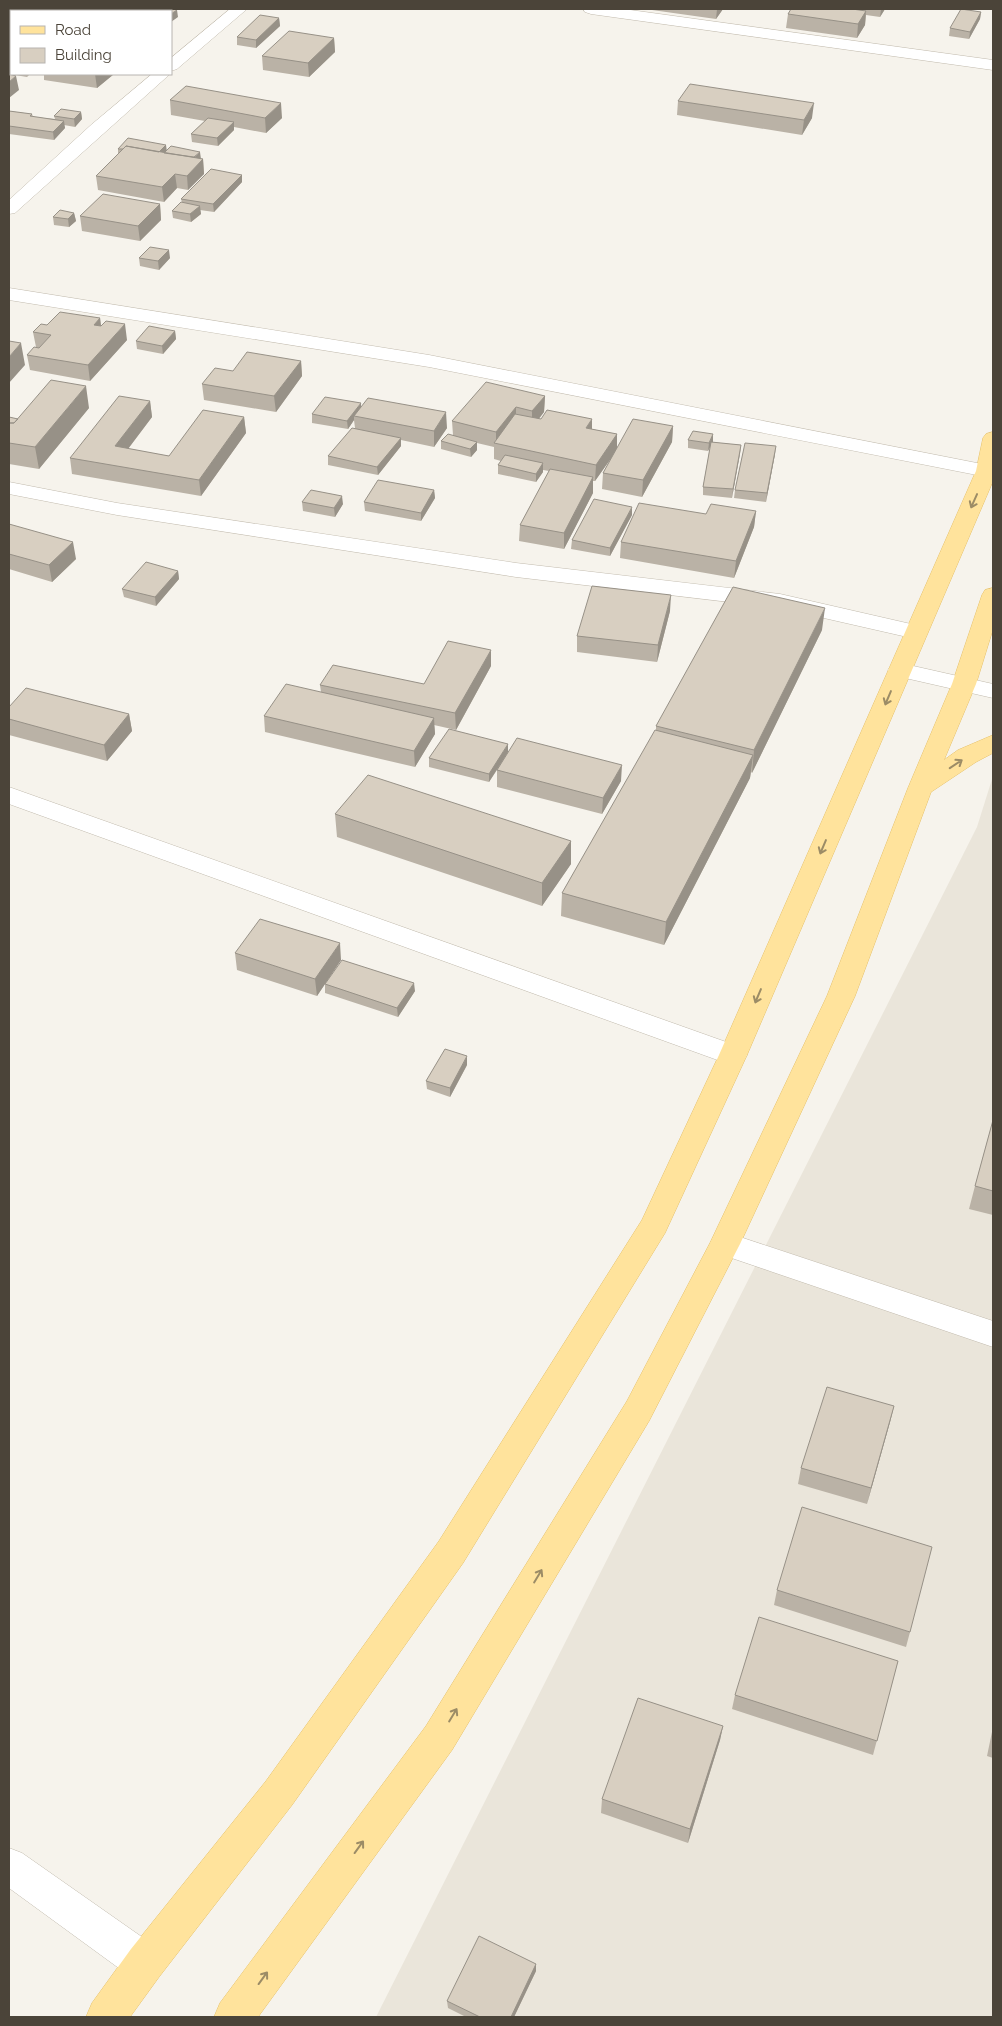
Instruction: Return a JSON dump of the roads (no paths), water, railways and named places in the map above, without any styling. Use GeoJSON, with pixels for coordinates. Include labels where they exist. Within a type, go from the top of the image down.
{"type":"FeatureCollection","features":[{"type":"Feature","properties":{"kind":"main road"},"geometry":{"type":"LineString","coordinates":[[106,2017],[145,1963],[279,1792],[451,1552],[654,1225],[733,1055],[916,632],[988,471],[993,438]]}},
{"type":"Feature","properties":{"kind":"main road"},"geometry":{"type":"LineString","coordinates":[[234,2017],[439,1738],[638,1411],[725,1244],[841,996],[920,788],[979,687],[993,594]]}},
{"type":"Feature","properties":{"kind":"main road"},"geometry":{"type":"LineString","coordinates":[[920,788],[967,756],[993,743]]}},
{"type":"Feature","properties":{"kind":"street"},"geometry":{"type":"LineString","coordinates":[[172,65],[239,9]]}},
{"type":"Feature","properties":{"kind":"street"},"geometry":{"type":"LineString","coordinates":[[590,9],[993,65]]}},
{"type":"Feature","properties":{"kind":"street"},"geometry":{"type":"LineString","coordinates":[[9,210],[96,129],[161,75]]}},
{"type":"Feature","properties":{"kind":"street"},"geometry":{"type":"LineString","coordinates":[[9,294],[429,361],[988,471]]}},
{"type":"Feature","properties":{"kind":"street"},"geometry":{"type":"LineString","coordinates":[[9,488],[117,510],[506,569],[654,588],[780,601],[916,632]]}},
{"type":"Feature","properties":{"kind":"street"},"geometry":{"type":"LineString","coordinates":[[900,670],[979,687]]}},
{"type":"Feature","properties":{"kind":"street"},"geometry":{"type":"LineString","coordinates":[[9,795],[733,1055]]}},
{"type":"Feature","properties":{"kind":"street"},"geometry":{"type":"LineString","coordinates":[[725,1244],[993,1334]]}},
{"type":"Feature","properties":{"kind":"street"},"geometry":{"type":"LineString","coordinates":[[9,1866],[145,1963]]}}]}
